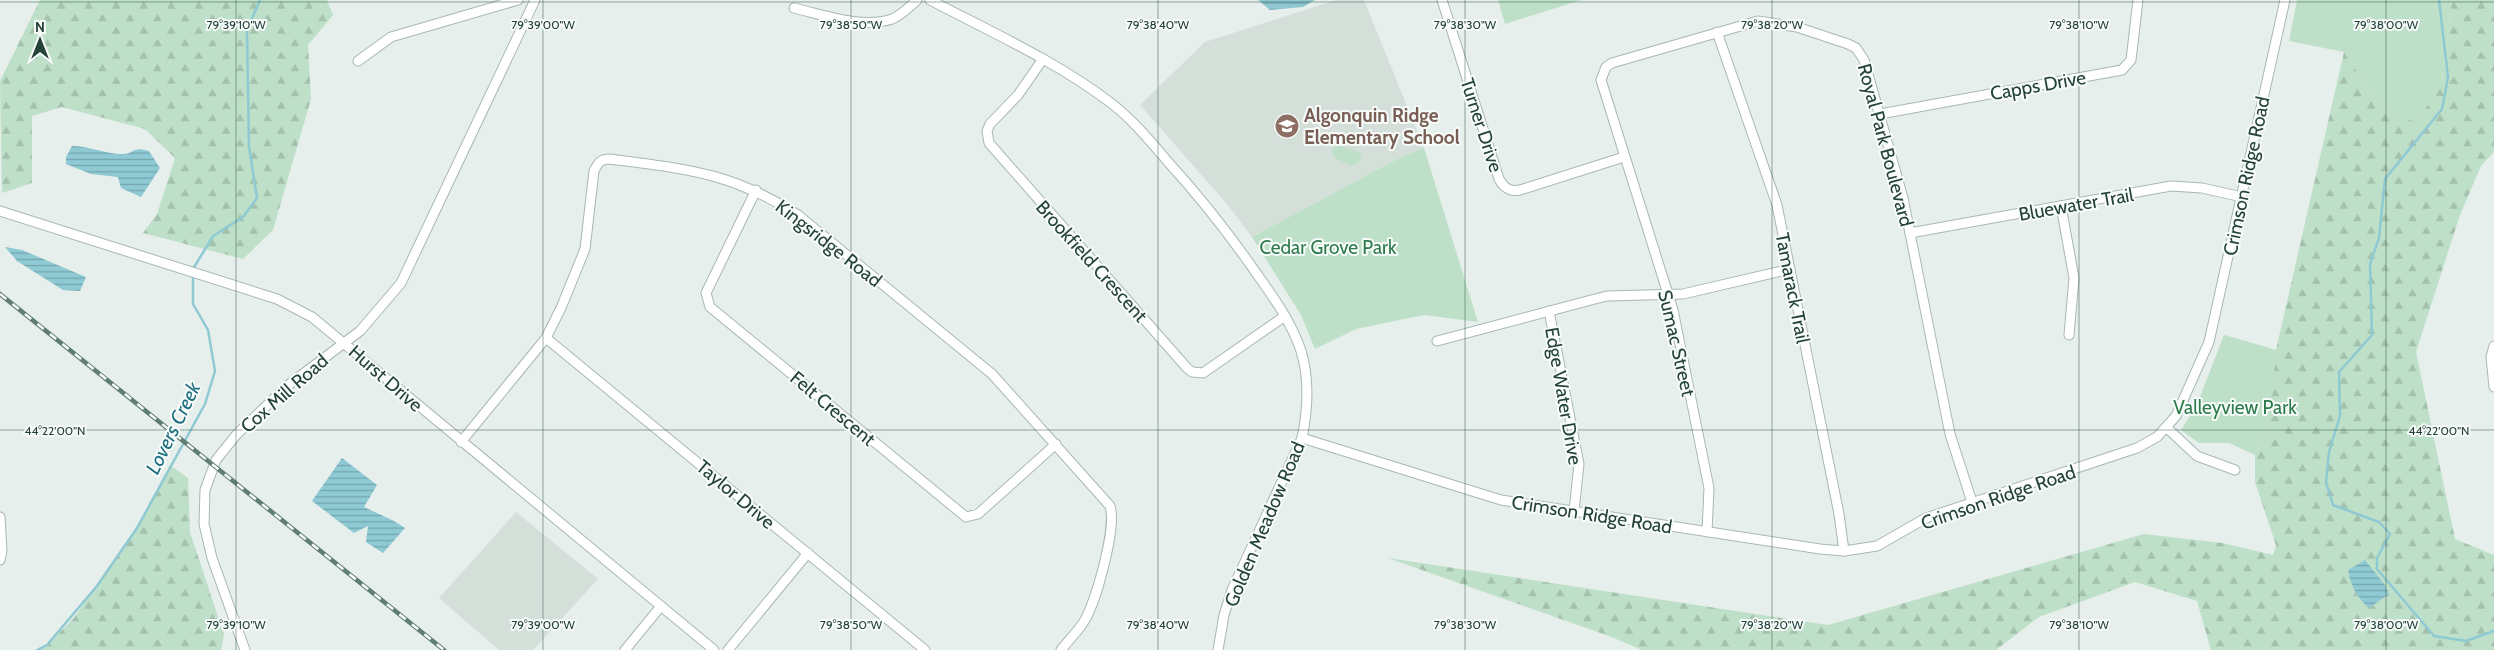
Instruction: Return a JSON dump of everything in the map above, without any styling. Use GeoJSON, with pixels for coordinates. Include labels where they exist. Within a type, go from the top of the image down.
{"type":"FeatureCollection","features":[{"type":"Feature","properties":{"kind":"street"},"geometry":{"type":"LineString","coordinates":[[358,61],[391,37],[518,0]]}},
{"type":"Feature","properties":{"kind":"street","name":"Cox Mill Road"},"geometry":{"type":"LineString","coordinates":[[245,650],[212,558],[204,524],[204,490],[216,460],[237,434],[287,386],[360,331],[401,283],[536,0]]}},
{"type":"Feature","properties":{"kind":"street"},"geometry":{"type":"LineString","coordinates":[[794,8],[870,22],[893,18],[917,0]]}},
{"type":"Feature","properties":{"kind":"street","name":"Golden Meadow Road"},"geometry":{"type":"LineString","coordinates":[[930,0],[1043,59],[1110,103],[1138,127],[1213,213],[1285,316],[1298,341],[1306,377],[1307,406],[1302,438],[1232,590],[1224,615],[1218,650]]}},
{"type":"Feature","properties":{"kind":"street","name":"Turner Drive"},"geometry":{"type":"LineString","coordinates":[[1442,0],[1499,179],[1505,187],[1515,191],[1520,190],[1624,157]]}},
{"type":"Feature","properties":{"kind":"street","name":"Capps Drive"},"geometry":{"type":"LineString","coordinates":[[1880,114],[2122,70],[2131,60],[2138,0]]}},
{"type":"Feature","properties":{"kind":"street","name":"Crimson Ridge Road"},"geometry":{"type":"LineString","coordinates":[[1302,438],[1484,496],[1707,532],[1844,551],[1878,546],[1926,518],[2122,454],[2147,443],[2166,428],[2182,405],[2209,342],[2284,0]]}},
{"type":"Feature","properties":{"kind":"street","name":"Royal Park Boulevard"},"geometry":{"type":"LineString","coordinates":[[1624,157],[1602,87],[1601,80],[1606,67],[1758,21],[1798,27],[1856,48],[1864,60],[1898,179],[1950,434],[1972,502]]}},
{"type":"Feature","properties":{"kind":"street","name":"Tamarack Trail"},"geometry":{"type":"LineString","coordinates":[[1717,32],[1774,194],[1839,514],[1844,551]]}},
{"type":"Feature","properties":{"kind":"street","name":"Brookfield Crescent"},"geometry":{"type":"LineString","coordinates":[[1043,59],[1018,95],[990,124],[988,131],[989,143],[1187,368],[1192,372],[1203,373],[1285,316]]}},
{"type":"Feature","properties":{"kind":"street","name":"Sumac Street"},"geometry":{"type":"LineString","coordinates":[[1624,157],[1678,333],[1709,488],[1707,532]]}},
{"type":"Feature","properties":{"kind":"street","name":"Kingsridge Road"},"geometry":{"type":"LineString","coordinates":[[461,442],[546,338],[585,249],[594,171],[598,163],[603,159],[698,171],[756,190],[798,215],[992,374],[1110,506],[1113,519],[1091,607],[1084,623],[1061,650]]}},
{"type":"Feature","properties":{"kind":"street","name":"Bluewater Trail"},"geometry":{"type":"LineString","coordinates":[[1910,233],[2171,186],[2202,188],[2242,197]]}},
{"type":"Feature","properties":{"kind":"street","name":"Felt Crescent"},"geometry":{"type":"LineString","coordinates":[[756,190],[706,293],[706,300],[710,307],[966,517],[978,514],[1056,444]]}},
{"type":"Feature","properties":{"kind":"street"},"geometry":{"type":"LineString","coordinates":[[2062,206],[2074,278],[2069,335]]}},
{"type":"Feature","properties":{"kind":"street","name":"Hurst Drive"},"geometry":{"type":"LineString","coordinates":[[0,211],[277,299],[295,308],[344,342],[461,442],[714,650]]}},
{"type":"Feature","properties":{"kind":"street"},"geometry":{"type":"LineString","coordinates":[[1437,341],[1608,296],[1683,294],[1790,269]]}},
{"type":"Feature","properties":{"kind":"street","name":"Edge Water Drive"},"geometry":{"type":"LineString","coordinates":[[1549,311],[1579,464],[1574,511]]}},
{"type":"Feature","properties":{"kind":"street","name":"Taylor Drive"},"geometry":{"type":"LineString","coordinates":[[546,338],[925,650]]}},
{"type":"Feature","properties":{"kind":"street"},"geometry":{"type":"LineString","coordinates":[[2494,346],[2491,357],[2494,387]]}},
{"type":"Feature","properties":{"kind":"street"},"geometry":{"type":"LineString","coordinates":[[2166,428],[2197,456],[2235,470]]}},
{"type":"Feature","properties":{"kind":"street"},"geometry":{"type":"LineString","coordinates":[[0,517],[2,551],[0,560]]}},
{"type":"Feature","properties":{"kind":"street"},"geometry":{"type":"LineString","coordinates":[[728,650],[808,554]]}},
{"type":"Feature","properties":{"kind":"street"},"geometry":{"type":"LineString","coordinates":[[625,650],[661,606]]}},
{"type":"Feature","properties":{"kind":"shaded area","name":"Algonquin Ridge Elementary School"},"geometry":{"type":"Polygon","coordinates":[[[1336,0],[1364,0],[1424,148],[1397,159],[1252,237],[1227,204],[1140,105],[1205,42],[1336,0]]]}},
{"type":"Feature","properties":{"kind":"shaded area"},"geometry":{"type":"Polygon","coordinates":[[[516,512],[598,579],[533,650],[499,650],[439,598],[516,512]]]}},
{"type":"Feature","properties":{"kind":"green space"},"geometry":{"type":"Polygon","coordinates":[[[40,0],[327,0],[333,15],[308,45],[311,99],[273,230],[243,259],[143,233],[157,214],[175,158],[145,129],[62,107],[32,116],[32,183],[2,193],[0,81],[40,0]]]}},
{"type":"Feature","properties":{"kind":"green space"},"geometry":{"type":"Polygon","coordinates":[[[1498,0],[1581,0],[1505,24],[1498,0]]]}},
{"type":"Feature","properties":{"kind":"green space"},"geometry":{"type":"Polygon","coordinates":[[[2297,0],[2452,0],[2442,82],[2417,123],[2380,106],[2344,52],[2289,41],[2297,0]]]}},
{"type":"Feature","properties":{"kind":"green space"},"geometry":{"type":"Polygon","coordinates":[[[2452,0],[2494,0],[2494,152],[2481,166],[2460,215],[2416,352],[2455,539],[2494,555],[2494,650],[2211,650],[2197,601],[2135,582],[2039,617],[1996,650],[1642,650],[1609,636],[1388,558],[1828,625],[2144,534],[2222,543],[2273,555],[2276,545],[2255,482],[2255,455],[2270,427],[2222,343],[2224,335],[2276,350],[2344,52],[2380,106],[2442,82],[2452,0]]]}},
{"type":"Feature","properties":{"kind":"green space"},"geometry":{"type":"Polygon","coordinates":[[[1335,144],[1362,153],[1358,163],[1350,166],[1334,157],[1332,151],[1335,144]]]}},
{"type":"Feature","properties":{"kind":"green space","name":"Cedar Grove Park"},"geometry":{"type":"Polygon","coordinates":[[[1424,148],[1478,322],[1424,315],[1356,329],[1315,349],[1301,315],[1252,237],[1397,159],[1424,148]]]}},
{"type":"Feature","properties":{"kind":"green space","name":"Valleyview Park"},"geometry":{"type":"Polygon","coordinates":[[[2224,335],[2276,350],[2270,427],[2255,455],[2229,443],[2199,443],[2181,430],[2196,407],[2224,335]]]}},
{"type":"Feature","properties":{"kind":"green space"},"geometry":{"type":"Polygon","coordinates":[[[170,465],[188,478],[190,532],[224,635],[221,650],[37,650],[47,645],[73,619],[137,528],[170,465]]]}},
{"type":"Feature","properties":{"kind":"water"},"geometry":{"type":"Polygon","coordinates":[[[1258,0],[1315,0],[1303,7],[1270,10],[1258,0]]]}},
{"type":"Feature","properties":{"kind":"water"},"geometry":{"type":"Polygon","coordinates":[[[72,146],[117,154],[127,154],[139,149],[149,151],[160,168],[141,197],[121,188],[118,177],[91,174],[66,164],[66,157],[72,146]]]}},
{"type":"Feature","properties":{"kind":"water"},"geometry":{"type":"Polygon","coordinates":[[[5,247],[22,250],[86,277],[80,291],[63,290],[17,261],[5,247]]]}},
{"type":"Feature","properties":{"kind":"water"},"geometry":{"type":"Polygon","coordinates":[[[342,458],[377,485],[364,507],[405,528],[383,553],[366,542],[368,526],[354,533],[312,501],[342,458]]]}},
{"type":"Feature","properties":{"kind":"water"},"geometry":{"type":"Polygon","coordinates":[[[2365,560],[2385,585],[2389,594],[2369,608],[2355,591],[2348,570],[2365,560]]]}},
{"type":"Feature","properties":{"kind":"waterway","name":"Lovers Creek"},"geometry":{"type":"LineString","coordinates":[[37,650],[47,645],[97,586],[137,528],[205,404],[215,371],[208,330],[193,304],[193,269],[213,236],[243,217],[257,198],[249,147],[247,30],[260,0]]}},
{"type":"Feature","properties":{"kind":"waterway"},"geometry":{"type":"LineString","coordinates":[[2439,0],[2448,77],[2442,109],[2385,179],[2379,238],[2370,264],[2372,335],[2339,372],[2340,416],[2329,452],[2326,482],[2333,505],[2379,522],[2390,534],[2377,558],[2377,569],[2434,636],[2466,641],[2494,631]]}},
{"type":"Feature","properties":{"kind":"railway"},"geometry":{"type":"LineString","coordinates":[[0,294],[444,650]]}},
{"type":"Feature","properties":{"kind":"place","name":"Algonquin Ridge Elementary School"},"geometry":{"type":"Point","coordinates":[1287,126]}}]}
